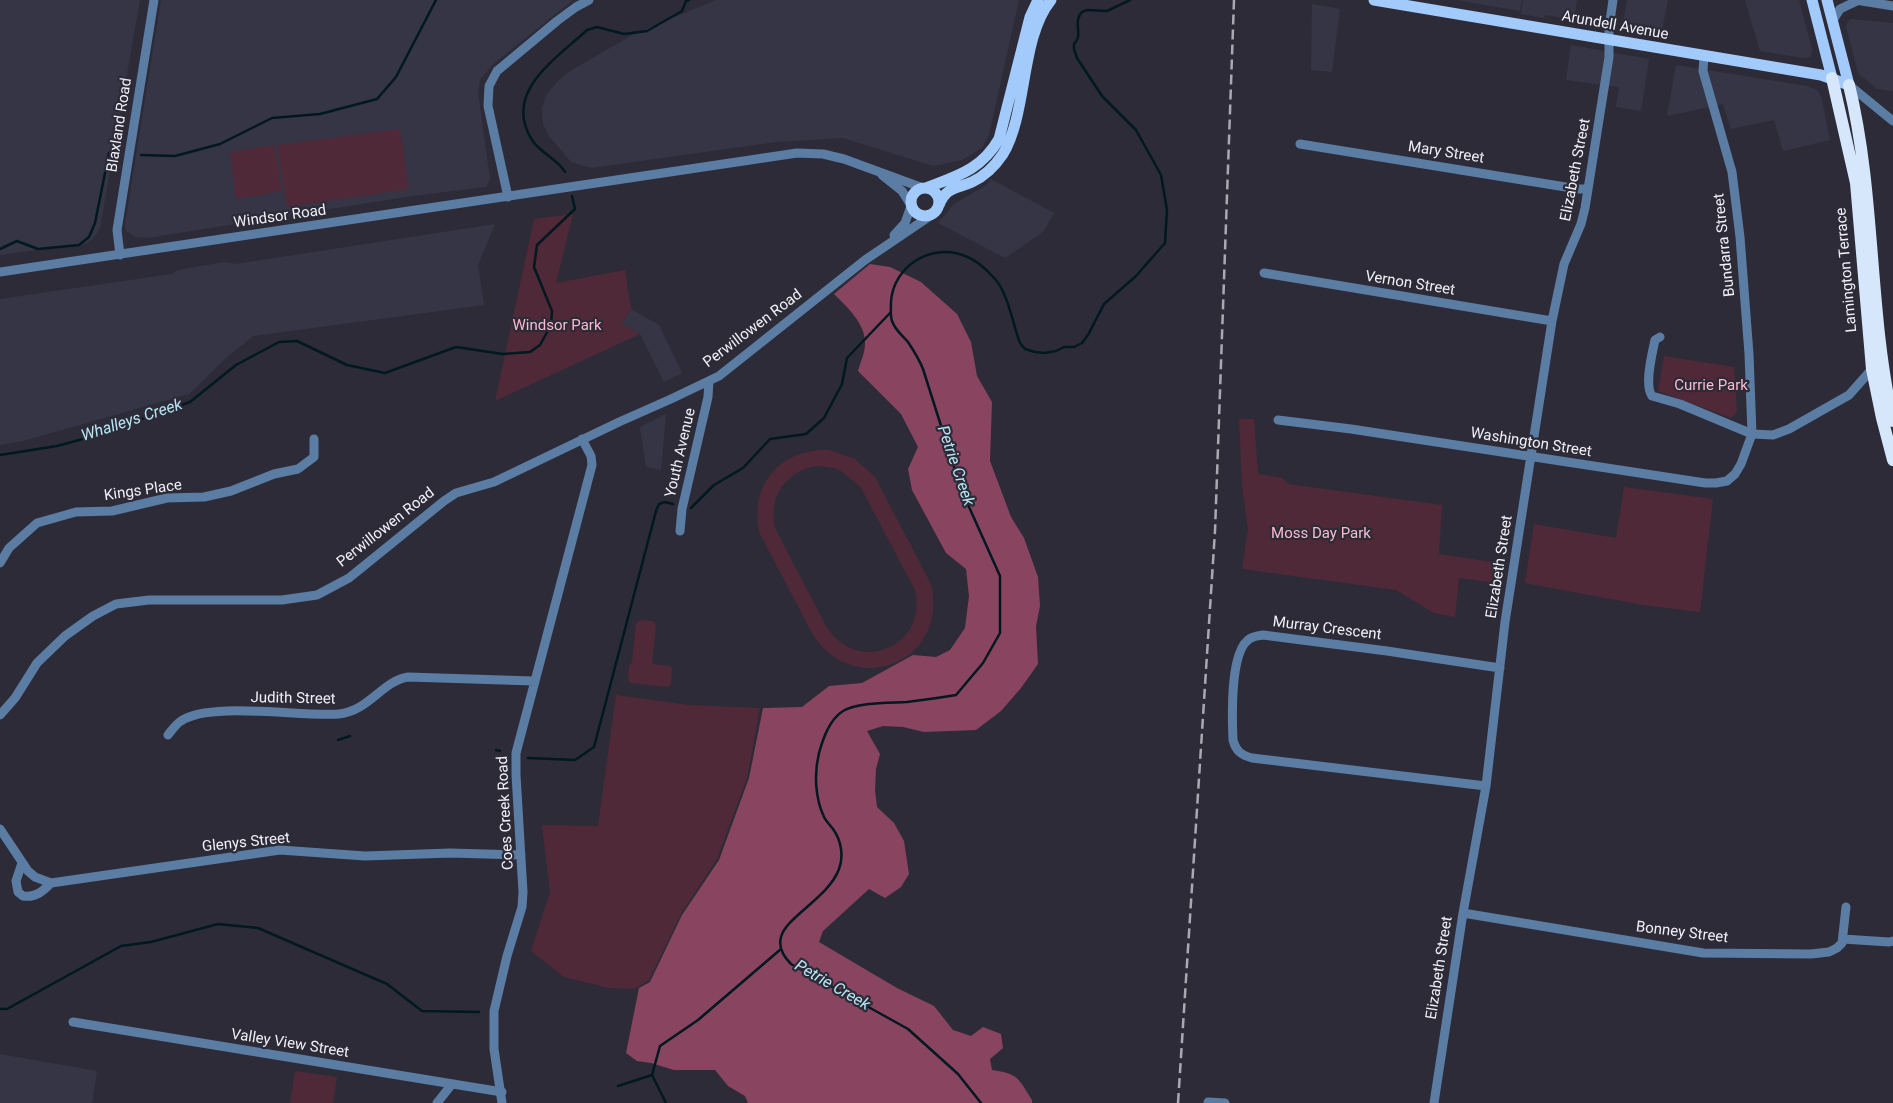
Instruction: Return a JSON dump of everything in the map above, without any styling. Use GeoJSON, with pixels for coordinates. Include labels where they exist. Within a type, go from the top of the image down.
{"type":"FeatureCollection","features":[{"type":"Feature","properties":{"kind":"highway","name":"Lamington Terrace"},"geometry":{"type":"LineString","coordinates":[[1832,78],[1856,182],[1872,369],[1893,460]]}},
{"type":"Feature","properties":{"kind":"highway","name":"Lamington Terrace"},"geometry":{"type":"LineString","coordinates":[[1849,85],[1864,158],[1881,347],[1893,421]]}},
{"type":"Feature","properties":{"kind":"main road"},"geometry":{"type":"LineString","coordinates":[[924,188],[931,189],[937,194],[936,209],[926,216],[914,211],[911,205],[913,195],[918,189],[974,168],[989,154],[999,139],[1030,17],[1038,0]]}},
{"type":"Feature","properties":{"kind":"main road","name":"Perwillowen Road"},"geometry":{"type":"LineString","coordinates":[[936,209],[945,194],[982,176],[995,165],[1004,153],[1012,129],[1034,34],[1040,17],[1051,0]]}},
{"type":"Feature","properties":{"kind":"main road","name":"Arundell Avenue"},"geometry":{"type":"LineString","coordinates":[[1374,0],[1832,78],[1849,85]]}},
{"type":"Feature","properties":{"kind":"main road"},"geometry":{"type":"LineString","coordinates":[[1812,0],[1832,78]]}},
{"type":"Feature","properties":{"kind":"main road"},"geometry":{"type":"LineString","coordinates":[[1827,0],[1849,85]]}},
{"type":"Feature","properties":{"kind":"street","name":"Blaxland Road"},"geometry":{"type":"LineString","coordinates":[[120,254],[117,230],[154,0]]}},
{"type":"Feature","properties":{"kind":"street"},"geometry":{"type":"LineString","coordinates":[[508,197],[488,106],[489,86],[497,71],[557,21],[589,0]]}},
{"type":"Feature","properties":{"kind":"street","name":"Elizabeth Street"},"geometry":{"type":"LineString","coordinates":[[1434,1103],[1463,913],[1486,786],[1505,622],[1552,321],[1564,264],[1581,224],[1588,189],[1609,57],[1613,0]]}},
{"type":"Feature","properties":{"kind":"street"},"geometry":{"type":"LineString","coordinates":[[1832,20],[1840,9],[1856,0],[1893,6]]}},
{"type":"Feature","properties":{"kind":"street","name":"Bundarra Street"},"geometry":{"type":"LineString","coordinates":[[1704,56],[1703,71],[1732,172],[1740,237],[1749,354],[1752,434]]}},
{"type":"Feature","properties":{"kind":"street"},"geometry":{"type":"LineString","coordinates":[[1849,85],[1893,121]]}},
{"type":"Feature","properties":{"kind":"street","name":"Mary Street"},"geometry":{"type":"LineString","coordinates":[[1300,144],[1578,189],[1588,189]]}},
{"type":"Feature","properties":{"kind":"street","name":"Windsor Road"},"geometry":{"type":"LineString","coordinates":[[0,272],[797,153],[833,156],[874,169]]}},
{"type":"Feature","properties":{"kind":"street"},"geometry":{"type":"LineString","coordinates":[[874,169],[924,188]]}},
{"type":"Feature","properties":{"kind":"street"},"geometry":{"type":"LineString","coordinates":[[874,169],[899,188],[911,205]]}},
{"type":"Feature","properties":{"kind":"street","name":"Perwillowen Road"},"geometry":{"type":"LineString","coordinates":[[0,715],[15,698],[37,663],[65,636],[93,616],[116,604],[149,600],[282,600],[317,595],[349,578],[456,493],[494,482],[582,439],[709,381],[734,366],[865,260],[902,227],[911,205]]}},
{"type":"Feature","properties":{"kind":"street","name":"Perwillowen Road"},"geometry":{"type":"LineString","coordinates":[[865,260],[936,209]]}},
{"type":"Feature","properties":{"kind":"street","name":"Vernon Street"},"geometry":{"type":"LineString","coordinates":[[1264,273],[1552,321]]}},
{"type":"Feature","properties":{"kind":"street"},"geometry":{"type":"LineString","coordinates":[[1660,336],[1654,340],[1649,375],[1649,389],[1652,396],[1680,404],[1752,434],[1773,435],[1789,429],[1850,395],[1872,369]]}},
{"type":"Feature","properties":{"kind":"street","name":"Youth Avenue"},"geometry":{"type":"LineString","coordinates":[[680,531],[682,509],[708,397],[709,381]]}},
{"type":"Feature","properties":{"kind":"street","name":"Washington Street"},"geometry":{"type":"LineString","coordinates":[[1278,420],[1351,429],[1705,483],[1727,481],[1735,474],[1752,434]]}},
{"type":"Feature","properties":{"kind":"street","name":"Kings Place"},"geometry":{"type":"LineString","coordinates":[[0,563],[9,548],[37,523],[76,512],[112,511],[167,498],[204,497],[230,491],[274,474],[298,469],[314,457],[314,439]]}},
{"type":"Feature","properties":{"kind":"street","name":"Coes Creek Road"},"geometry":{"type":"LineString","coordinates":[[502,1103],[502,1092],[494,1049],[494,1011],[503,971],[522,907],[524,885],[515,762],[519,738],[592,465],[591,456],[582,439]]}},
{"type":"Feature","properties":{"kind":"street","name":"Murray Crescent"},"geometry":{"type":"LineString","coordinates":[[1486,786],[1243,756],[1235,747],[1233,740],[1234,680],[1243,645],[1254,636],[1263,635],[1500,668]]}},
{"type":"Feature","properties":{"kind":"street","name":"Judith Street"},"geometry":{"type":"LineString","coordinates":[[168,735],[180,720],[207,711],[341,714],[363,707],[396,680],[408,677],[534,681]]}},
{"type":"Feature","properties":{"kind":"street"},"geometry":{"type":"LineString","coordinates":[[0,828],[22,862],[35,877],[51,883],[36,896],[23,896],[18,892],[16,881],[22,862]]}},
{"type":"Feature","properties":{"kind":"street","name":"Glenys Street"},"geometry":{"type":"LineString","coordinates":[[51,883],[280,850],[365,856],[450,853],[521,855]]}},
{"type":"Feature","properties":{"kind":"street"},"geometry":{"type":"LineString","coordinates":[[1846,907],[1843,939],[1889,942],[1893,940]]}},
{"type":"Feature","properties":{"kind":"street","name":"Bonney Street"},"geometry":{"type":"LineString","coordinates":[[1463,913],[1703,953],[1822,954],[1837,948],[1843,939]]}},
{"type":"Feature","properties":{"kind":"street","name":"Valley View Street"},"geometry":{"type":"LineString","coordinates":[[73,1022],[502,1092]]}},
{"type":"Feature","properties":{"kind":"street"},"geometry":{"type":"LineString","coordinates":[[436,1103],[452,1084]]}},
{"type":"Feature","properties":{"kind":"street"},"geometry":{"type":"LineString","coordinates":[[1208,1102],[1225,1103]]}},
{"type":"Feature","properties":{"kind":"shaded area"},"geometry":{"type":"Polygon","coordinates":[[[0,0],[140,0],[100,228],[92,240],[86,243],[0,255],[0,0]]]}},
{"type":"Feature","properties":{"kind":"shaded area"},"geometry":{"type":"Polygon","coordinates":[[[161,0],[573,0],[493,64],[480,80],[478,92],[490,179],[486,187],[412,196],[147,238],[136,237],[127,232],[125,225],[161,0]]]}},
{"type":"Feature","properties":{"kind":"shaded area"},"geometry":{"type":"Polygon","coordinates":[[[716,0],[1019,0],[989,135],[982,148],[962,160],[933,166],[843,138],[776,142],[591,168],[571,162],[549,136],[543,124],[542,108],[547,94],[556,83],[567,73],[634,34],[716,0]]]}},
{"type":"Feature","properties":{"kind":"shaded area"},"geometry":{"type":"Polygon","coordinates":[[[1456,0],[1522,0],[1520,11],[1456,0]]]}},
{"type":"Feature","properties":{"kind":"shaded area"},"geometry":{"type":"Polygon","coordinates":[[[1523,0],[1577,0],[1574,20],[1545,15],[1544,18],[1521,14],[1523,0]]]}},
{"type":"Feature","properties":{"kind":"shaded area"},"geometry":{"type":"Polygon","coordinates":[[[1627,0],[1668,0],[1661,35],[1622,29],[1627,0]]]}},
{"type":"Feature","properties":{"kind":"shaded area"},"geometry":{"type":"Polygon","coordinates":[[[1745,0],[1799,0],[1812,49],[1811,57],[1803,58],[1760,51],[1745,0]]]}},
{"type":"Feature","properties":{"kind":"shaded area"},"geometry":{"type":"Polygon","coordinates":[[[1312,4],[1340,9],[1332,72],[1311,70],[1312,4]]]}},
{"type":"Feature","properties":{"kind":"shaded area"},"geometry":{"type":"Polygon","coordinates":[[[1849,20],[1893,23],[1893,91],[1877,89],[1858,73],[1846,26],[1849,20]]]}},
{"type":"Feature","properties":{"kind":"shaded area"},"geometry":{"type":"Polygon","coordinates":[[[1571,45],[1649,59],[1641,111],[1616,107],[1619,87],[1566,80],[1571,45]]]}},
{"type":"Feature","properties":{"kind":"shaded area"},"geometry":{"type":"Polygon","coordinates":[[[1676,65],[1807,86],[1817,90],[1821,96],[1830,140],[1783,151],[1774,120],[1731,129],[1723,104],[1667,116],[1676,65]]]}},
{"type":"Feature","properties":{"kind":"shaded area"},"geometry":{"type":"Polygon","coordinates":[[[991,179],[1054,213],[1040,234],[1005,258],[938,223],[954,204],[985,186],[991,179]]]}},
{"type":"Feature","properties":{"kind":"shaded area"},"geometry":{"type":"Polygon","coordinates":[[[495,224],[478,265],[484,305],[253,336],[226,358],[189,394],[23,441],[0,445],[0,299],[172,274],[178,270],[224,262],[236,264],[495,224]]]}},
{"type":"Feature","properties":{"kind":"shaded area"},"geometry":{"type":"Polygon","coordinates":[[[870,264],[890,267],[921,282],[957,314],[971,342],[977,376],[992,402],[990,461],[1011,517],[1024,538],[1038,577],[1040,606],[1036,626],[1038,664],[1001,711],[976,730],[924,732],[903,727],[883,726],[867,731],[880,754],[876,769],[875,790],[877,807],[894,823],[904,841],[909,874],[901,887],[885,898],[869,889],[823,931],[819,942],[897,988],[934,1006],[953,1030],[971,1036],[983,1027],[1001,1034],[1003,1048],[990,1059],[992,1070],[1008,1073],[1017,1078],[1032,1100],[1032,1103],[748,1103],[745,1096],[728,1086],[715,1070],[674,1070],[637,1061],[626,1053],[639,988],[650,982],[682,915],[719,860],[749,778],[763,708],[802,707],[829,686],[862,683],[913,655],[936,657],[950,650],[965,628],[969,596],[966,569],[946,553],[912,490],[908,469],[918,447],[901,414],[858,371],[865,347],[862,330],[855,316],[834,294],[870,264]]]}},
{"type":"Feature","properties":{"kind":"shaded area"},"geometry":{"type":"Polygon","coordinates":[[[631,309],[659,325],[682,373],[664,382],[640,334],[622,324],[631,309]]]}},
{"type":"Feature","properties":{"kind":"shaded area"},"geometry":{"type":"Polygon","coordinates":[[[666,414],[661,470],[646,467],[640,427],[666,414]]]}},
{"type":"Feature","properties":{"kind":"shaded area"},"geometry":{"type":"Polygon","coordinates":[[[0,1054],[97,1071],[92,1103],[0,1103],[0,1054]]]}},
{"type":"Feature","properties":{"kind":"green space"},"geometry":{"type":"Polygon","coordinates":[[[400,129],[409,189],[287,207],[277,145],[400,129]]]}},
{"type":"Feature","properties":{"kind":"green space"},"geometry":{"type":"Polygon","coordinates":[[[274,145],[282,191],[236,199],[230,152],[274,145]]]}},
{"type":"Feature","properties":{"kind":"green space","name":"Windsor Park"},"geometry":{"type":"Polygon","coordinates":[[[573,214],[556,283],[625,270],[631,309],[622,324],[640,334],[495,401],[534,219],[573,214]]]}},
{"type":"Feature","properties":{"kind":"green space","name":"Currie Park"},"geometry":{"type":"Polygon","coordinates":[[[1664,356],[1734,367],[1737,412],[1731,418],[1658,391],[1664,356]]]}},
{"type":"Feature","properties":{"kind":"green space","name":"Moss Day Park"},"geometry":{"type":"Polygon","coordinates":[[[1239,419],[1254,419],[1258,474],[1282,478],[1288,484],[1442,505],[1439,554],[1499,563],[1497,583],[1459,578],[1455,617],[1434,613],[1396,590],[1242,569],[1248,529],[1242,485],[1239,419]]]}},
{"type":"Feature","properties":{"kind":"green space"},"geometry":{"type":"Polygon","coordinates":[[[829,450],[855,459],[875,477],[931,584],[933,611],[926,634],[913,652],[894,663],[873,668],[851,665],[830,654],[812,633],[760,534],[759,500],[764,486],[772,473],[782,463],[811,451],[829,450]],[[818,466],[797,473],[788,479],[777,496],[774,506],[775,528],[826,626],[839,641],[855,650],[871,652],[887,648],[901,640],[911,627],[916,610],[915,590],[860,486],[841,471],[818,466]]]}},
{"type":"Feature","properties":{"kind":"green space"},"geometry":{"type":"Polygon","coordinates":[[[1624,487],[1713,499],[1700,612],[1643,605],[1525,583],[1534,524],[1616,538],[1624,487]]]}},
{"type":"Feature","properties":{"kind":"green space"},"geometry":{"type":"Polygon","coordinates":[[[639,620],[653,621],[656,626],[652,664],[670,666],[672,669],[671,684],[668,687],[630,683],[628,680],[636,624],[639,620]]]}},
{"type":"Feature","properties":{"kind":"green space"},"geometry":{"type":"Polygon","coordinates":[[[616,695],[689,705],[760,708],[747,778],[717,859],[681,914],[649,980],[634,989],[609,988],[564,977],[531,951],[550,892],[542,825],[598,826],[616,695]]]}},
{"type":"Feature","properties":{"kind":"green space"},"geometry":{"type":"Polygon","coordinates":[[[295,1071],[337,1077],[333,1103],[290,1103],[295,1071]]]}},
{"type":"Feature","properties":{"kind":"waterway"},"geometry":{"type":"LineString","coordinates":[[141,155],[175,156],[220,144],[272,118],[320,114],[377,99],[396,77],[436,0]]}},
{"type":"Feature","properties":{"kind":"waterway","name":"Whalleys Creek"},"geometry":{"type":"LineString","coordinates":[[565,172],[558,163],[535,145],[524,123],[524,107],[528,92],[537,78],[548,65],[587,30],[597,27],[624,34],[647,31],[682,11],[686,1],[689,0]]}},
{"type":"Feature","properties":{"kind":"waterway","name":"Petrie Creek"},"geometry":{"type":"LineString","coordinates":[[981,1103],[958,1074],[908,1029],[791,964],[782,952],[780,941],[785,929],[791,922],[818,898],[834,879],[841,864],[840,843],[836,833],[821,810],[816,785],[819,753],[834,719],[843,711],[856,706],[907,702],[956,695],[983,663],[1000,633],[1000,576],[961,489],[921,365],[908,342],[893,324],[891,314],[893,289],[899,278],[916,260],[940,252],[952,252],[965,256],[982,266],[1000,285],[1020,343],[1025,349],[1044,353],[1056,351],[1082,343],[1104,304],[1136,276],[1165,243],[1167,210],[1161,175],[1136,130],[1102,96],[1077,58],[1074,49],[1074,44],[1078,37],[1078,20],[1082,12],[1087,10],[1107,11],[1130,0]]}},
{"type":"Feature","properties":{"kind":"waterway"},"geometry":{"type":"LineString","coordinates":[[0,249],[17,241],[38,249],[79,245],[89,237],[95,223],[109,153],[116,153]]}},
{"type":"Feature","properties":{"kind":"waterway","name":"Whalleys Creek"},"geometry":{"type":"LineString","coordinates":[[0,455],[57,446],[90,437],[190,402],[236,365],[279,342],[297,341],[347,365],[385,373],[456,347],[503,354],[530,352],[540,345],[551,325],[552,311],[534,267],[537,245],[575,209],[572,196]]}},
{"type":"Feature","properties":{"kind":"waterway"},"geometry":{"type":"LineString","coordinates":[[691,508],[714,485],[743,468],[770,439],[806,434],[824,418],[842,384],[847,358],[890,313]]}},
{"type":"Feature","properties":{"kind":"waterway"},"geometry":{"type":"LineString","coordinates":[[528,758],[575,760],[594,747],[656,511],[659,504],[665,502],[673,504]]}},
{"type":"Feature","properties":{"kind":"waterway"},"geometry":{"type":"LineString","coordinates":[[338,740],[350,736]]}},
{"type":"Feature","properties":{"kind":"waterway"},"geometry":{"type":"LineString","coordinates":[[496,750],[500,751]]}},
{"type":"Feature","properties":{"kind":"waterway"},"geometry":{"type":"LineString","coordinates":[[0,1009],[7,1009],[121,946],[151,942],[218,924],[258,928],[387,984],[422,1011],[479,1012]]}},
{"type":"Feature","properties":{"kind":"waterway"},"geometry":{"type":"LineString","coordinates":[[666,1103],[652,1075],[660,1046],[698,1020],[781,949]]}},
{"type":"Feature","properties":{"kind":"waterway"},"geometry":{"type":"LineString","coordinates":[[618,1086],[652,1075]]}},
{"type":"Feature","properties":{"kind":"railway"},"geometry":{"type":"LineString","coordinates":[[1178,1103],[1215,531],[1234,0]]}}]}
